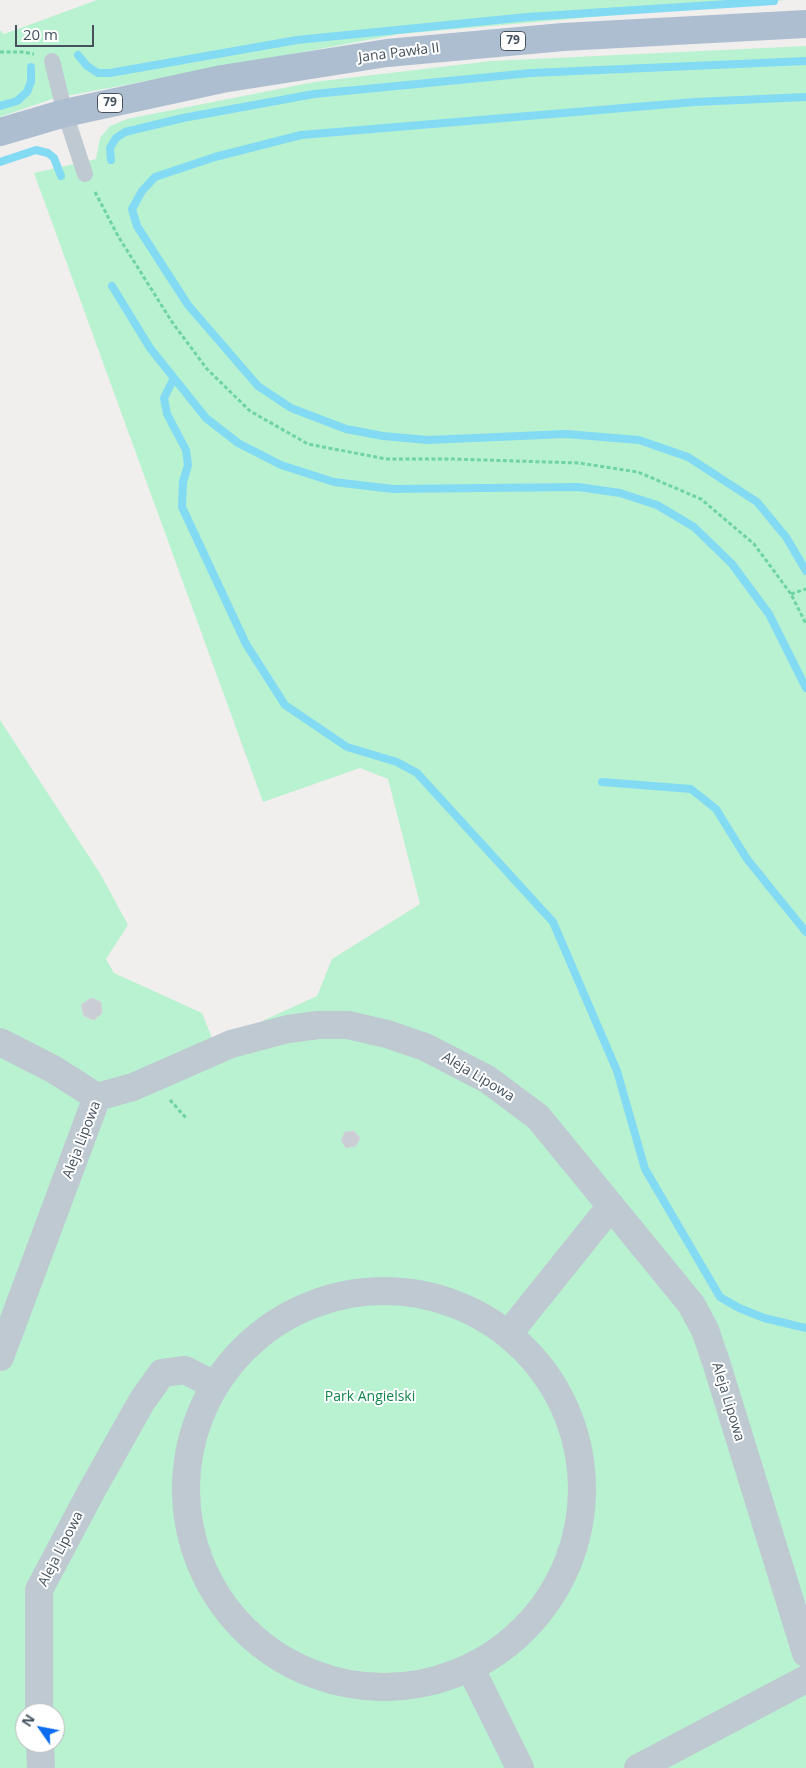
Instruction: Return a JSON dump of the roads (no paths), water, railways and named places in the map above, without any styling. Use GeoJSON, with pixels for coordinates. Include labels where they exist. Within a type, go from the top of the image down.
{"type":"FeatureCollection","features":[{"type":"Feature","properties":{"kind":"main road","name":"Jana Pawła II"},"geometry":{"type":"LineString","coordinates":[[0,132],[65,113],[222,78],[387,53],[563,37],[806,24]]}},
{"type":"Feature","properties":{"kind":"street","name":"Aleja Lipowa"},"geometry":{"type":"LineString","coordinates":[[0,1357],[97,1097],[133,1086],[231,1044],[288,1029],[318,1025],[348,1025],[387,1034],[425,1047],[487,1079],[525,1106],[551,1131],[691,1304],[705,1330],[806,1653]]}},
{"type":"Feature","properties":{"kind":"street"},"geometry":{"type":"LineString","coordinates":[[0,1042],[53,1068],[97,1097]]}},
{"type":"Feature","properties":{"kind":"street"},"geometry":{"type":"LineString","coordinates":[[510,1332],[611,1206]]}},
{"type":"Feature","properties":{"kind":"street"},"geometry":{"type":"LineString","coordinates":[[364,1292],[419,1294],[469,1310],[510,1332],[532,1356],[566,1406],[577,1440],[582,1474],[582,1508],[577,1539],[564,1573],[550,1600],[527,1628],[501,1650],[471,1669],[440,1679],[374,1688],[333,1682],[301,1670],[273,1654],[247,1633],[224,1608],[207,1580],[194,1548],[188,1519],[185,1486],[189,1454],[196,1424],[214,1385],[264,1331],[290,1314],[336,1296],[364,1292]]}},
{"type":"Feature","properties":{"kind":"street","name":"Aleja Lipowa"},"geometry":{"type":"LineString","coordinates":[[39,1703],[39,1590],[92,1490],[142,1401],[162,1373],[186,1370],[214,1385]]}},
{"type":"Feature","properties":{"kind":"street"},"geometry":{"type":"LineString","coordinates":[[471,1669],[520,1768]]}},
{"type":"Feature","properties":{"kind":"street"},"geometry":{"type":"LineString","coordinates":[[638,1768],[806,1679]]}},
{"type":"Feature","properties":{"kind":"street"},"geometry":{"type":"LineString","coordinates":[[40,1753],[41,1768]]}},
{"type":"Feature","properties":{"kind":"lane"},"geometry":{"type":"LineString","coordinates":[[52,60],[65,113],[85,174]]}},
{"type":"Feature","properties":{"kind":"waterway"},"geometry":{"type":"LineString","coordinates":[[78,55],[87,66],[98,73],[110,73],[297,40],[527,17],[774,1]]}},
{"type":"Feature","properties":{"kind":"waterway"},"geometry":{"type":"LineString","coordinates":[[111,160],[110,148],[116,138],[125,132],[183,118],[314,94],[531,73],[806,61]]}},
{"type":"Feature","properties":{"kind":"waterway"},"geometry":{"type":"LineString","coordinates":[[0,106],[17,101],[27,92],[31,82],[31,67]]}},
{"type":"Feature","properties":{"kind":"waterway"},"geometry":{"type":"LineString","coordinates":[[806,97],[695,102],[301,135],[215,157],[155,177],[142,191],[132,209],[137,226],[188,305],[258,386],[291,408],[346,429],[383,436],[428,440],[566,434],[639,440],[688,457],[757,502],[786,537],[806,571]]}},
{"type":"Feature","properties":{"kind":"waterway"},"geometry":{"type":"LineString","coordinates":[[0,162],[36,150],[48,153],[54,158],[61,176]]}},
{"type":"Feature","properties":{"kind":"waterway"},"geometry":{"type":"LineString","coordinates":[[112,286],[150,348],[206,418],[238,443],[281,465],[334,482],[393,489],[578,487],[620,493],[657,505],[694,527],[732,564],[769,614],[806,688]]}},
{"type":"Feature","properties":{"kind":"waterway"},"geometry":{"type":"LineString","coordinates":[[174,378],[164,398],[167,414],[186,450],[188,465],[183,482],[182,507],[246,644],[285,705],[347,747],[397,762],[417,773],[553,922],[617,1071],[645,1169],[720,1297],[739,1308],[764,1318],[806,1328]]}},
{"type":"Feature","properties":{"kind":"waterway"},"geometry":{"type":"LineString","coordinates":[[602,782],[691,789],[716,809],[747,859],[806,932]]}},
{"type":"Feature","properties":{"kind":"park label","name":"Park Angielski"},"geometry":{"type":"Point","coordinates":[370,1397]}}]}
